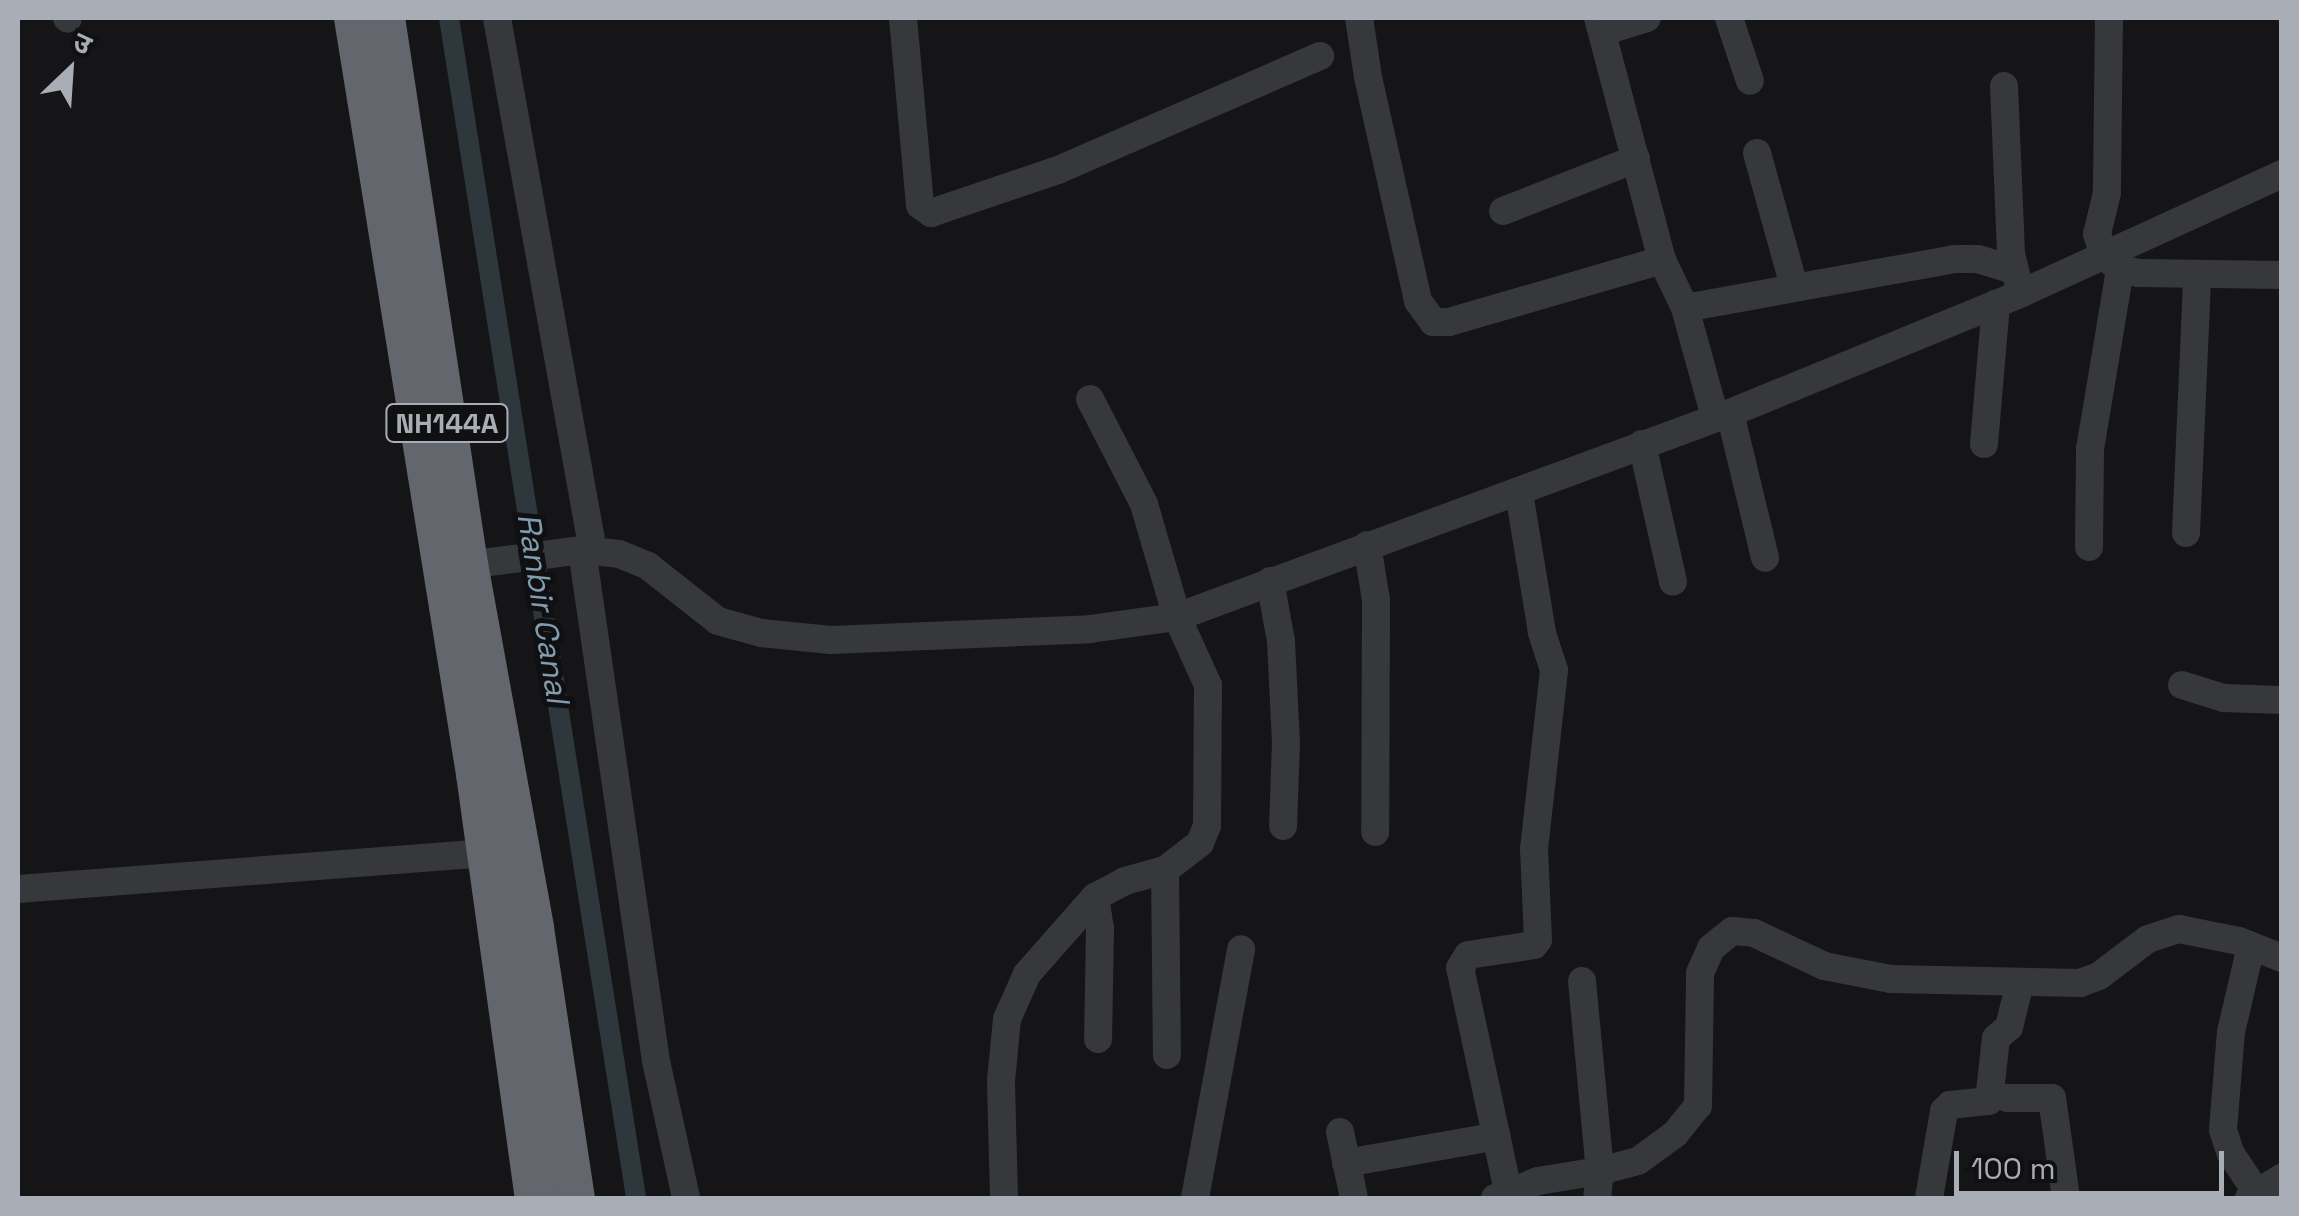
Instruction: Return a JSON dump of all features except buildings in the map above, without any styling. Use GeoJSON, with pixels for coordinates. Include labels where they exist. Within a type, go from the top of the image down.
{"type":"FeatureCollection","features":[{"type":"Feature","properties":{"kind":"highway","name":"NH144A"},"geometry":{"type":"LineString","coordinates":[[354,18],[454,566],[534,928],[575,1198]]}},
{"type":"Feature","properties":{"kind":"highway","name":"NH144A"},"geometry":{"type":"LineString","coordinates":[[385,18],[488,854]]}},
{"type":"Feature","properties":{"kind":"highway"},"geometry":{"type":"LineString","coordinates":[[488,854],[535,1198]]}},
{"type":"Feature","properties":{"kind":"street"},"geometry":{"type":"LineString","coordinates":[[497,18],[587,551],[656,1061],[686,1198]]}},
{"type":"Feature","properties":{"kind":"street"},"geometry":{"type":"LineString","coordinates":[[903,18],[920,205],[931,213],[1058,170],[1320,56]]}},
{"type":"Feature","properties":{"kind":"street"},"geometry":{"type":"LineString","coordinates":[[1359,18],[1368,78],[1418,301],[1433,322],[1449,322],[1662,260]]}},
{"type":"Feature","properties":{"kind":"street"},"geometry":{"type":"LineString","coordinates":[[1647,18],[1600,24],[1662,260],[1686,308],[1764,558]]}},
{"type":"Feature","properties":{"kind":"street"},"geometry":{"type":"LineString","coordinates":[[1730,18],[1750,80]]}},
{"type":"Feature","properties":{"kind":"street"},"geometry":{"type":"LineString","coordinates":[[2088,547],[2090,449],[2112,262],[2098,234],[2108,193],[2109,18]]}},
{"type":"Feature","properties":{"kind":"street"},"geometry":{"type":"LineString","coordinates":[[1984,444],[2010,289],[2004,86]]}},
{"type":"Feature","properties":{"kind":"street"},"geometry":{"type":"LineString","coordinates":[[1757,153],[1794,286]]}},
{"type":"Feature","properties":{"kind":"street"},"geometry":{"type":"LineString","coordinates":[[1502,211],[1636,158]]}},
{"type":"Feature","properties":{"kind":"street"},"geometry":{"type":"LineString","coordinates":[[454,566],[587,551],[619,554],[648,566],[718,621],[831,640],[1070,630],[1176,616],[1236,598],[1270,581],[1519,493],[1722,415],[2010,289],[2112,262],[2282,174]]}},
{"type":"Feature","properties":{"kind":"street"},"geometry":{"type":"LineString","coordinates":[[1686,308],[1964,258],[2010,289]]}},
{"type":"Feature","properties":{"kind":"street"},"geometry":{"type":"LineString","coordinates":[[2112,262],[2197,276],[2282,275]]}},
{"type":"Feature","properties":{"kind":"street"},"geometry":{"type":"LineString","coordinates":[[2186,533],[2197,276]]}},
{"type":"Feature","properties":{"kind":"street"},"geometry":{"type":"LineString","coordinates":[[1004,1198],[1001,1081],[1007,1019],[1037,957],[1095,897],[1125,881],[1165,870],[1200,843],[1207,826],[1208,686],[1176,616],[1144,504],[1090,399]]}},
{"type":"Feature","properties":{"kind":"street"},"geometry":{"type":"LineString","coordinates":[[1642,444],[1673,582]]}},
{"type":"Feature","properties":{"kind":"street"},"geometry":{"type":"LineString","coordinates":[[1519,493],[1542,632],[1554,670],[1534,849],[1538,940],[1534,945],[1468,955],[1460,968],[1497,1136],[1502,1194],[1599,1184],[1657,1148],[1698,1106],[1702,1076],[1696,1023],[1700,972],[1710,948],[1732,931],[1754,933],[1824,966],[1854,974],[2020,983],[2080,983],[2099,976],[2148,939],[2179,928],[2282,958]]}},
{"type":"Feature","properties":{"kind":"street"},"geometry":{"type":"LineString","coordinates":[[1367,545],[1376,600],[1375,832]]}},
{"type":"Feature","properties":{"kind":"street"},"geometry":{"type":"LineString","coordinates":[[1270,581],[1281,641],[1286,742],[1283,826]]}},
{"type":"Feature","properties":{"kind":"street"},"geometry":{"type":"LineString","coordinates":[[2182,686],[2224,698],[2282,700]]}},
{"type":"Feature","properties":{"kind":"street"},"geometry":{"type":"LineString","coordinates":[[18,889],[488,854]]}},
{"type":"Feature","properties":{"kind":"street"},"geometry":{"type":"LineString","coordinates":[[1165,870],[1167,1055]]}},
{"type":"Feature","properties":{"kind":"street"},"geometry":{"type":"LineString","coordinates":[[1095,897],[1100,928],[1098,1039]]}},
{"type":"Feature","properties":{"kind":"street"},"geometry":{"type":"LineString","coordinates":[[2250,946],[2231,1032],[2223,1130],[2230,1154],[2253,1196],[2282,1176]]}},
{"type":"Feature","properties":{"kind":"street"},"geometry":{"type":"LineString","coordinates":[[1195,1198],[1241,949]]}},
{"type":"Feature","properties":{"kind":"street"},"geometry":{"type":"LineString","coordinates":[[1582,981],[1599,1184]]}},
{"type":"Feature","properties":{"kind":"street"},"geometry":{"type":"LineString","coordinates":[[1928,1198],[1944,1111],[1950,1104],[1990,1101],[1996,1038],[2009,1027],[2020,983]]}},
{"type":"Feature","properties":{"kind":"street"},"geometry":{"type":"LineString","coordinates":[[2007,1098],[2052,1098],[2066,1198]]}},
{"type":"Feature","properties":{"kind":"street"},"geometry":{"type":"LineString","coordinates":[[1340,1132],[1354,1198]]}},
{"type":"Feature","properties":{"kind":"street"},"geometry":{"type":"LineString","coordinates":[[1346,1163],[1497,1136]]}},
{"type":"Feature","properties":{"kind":"waterway","name":"Ranbir Canal"},"geometry":{"type":"LineString","coordinates":[[449,18],[636,1198]]}}]}
